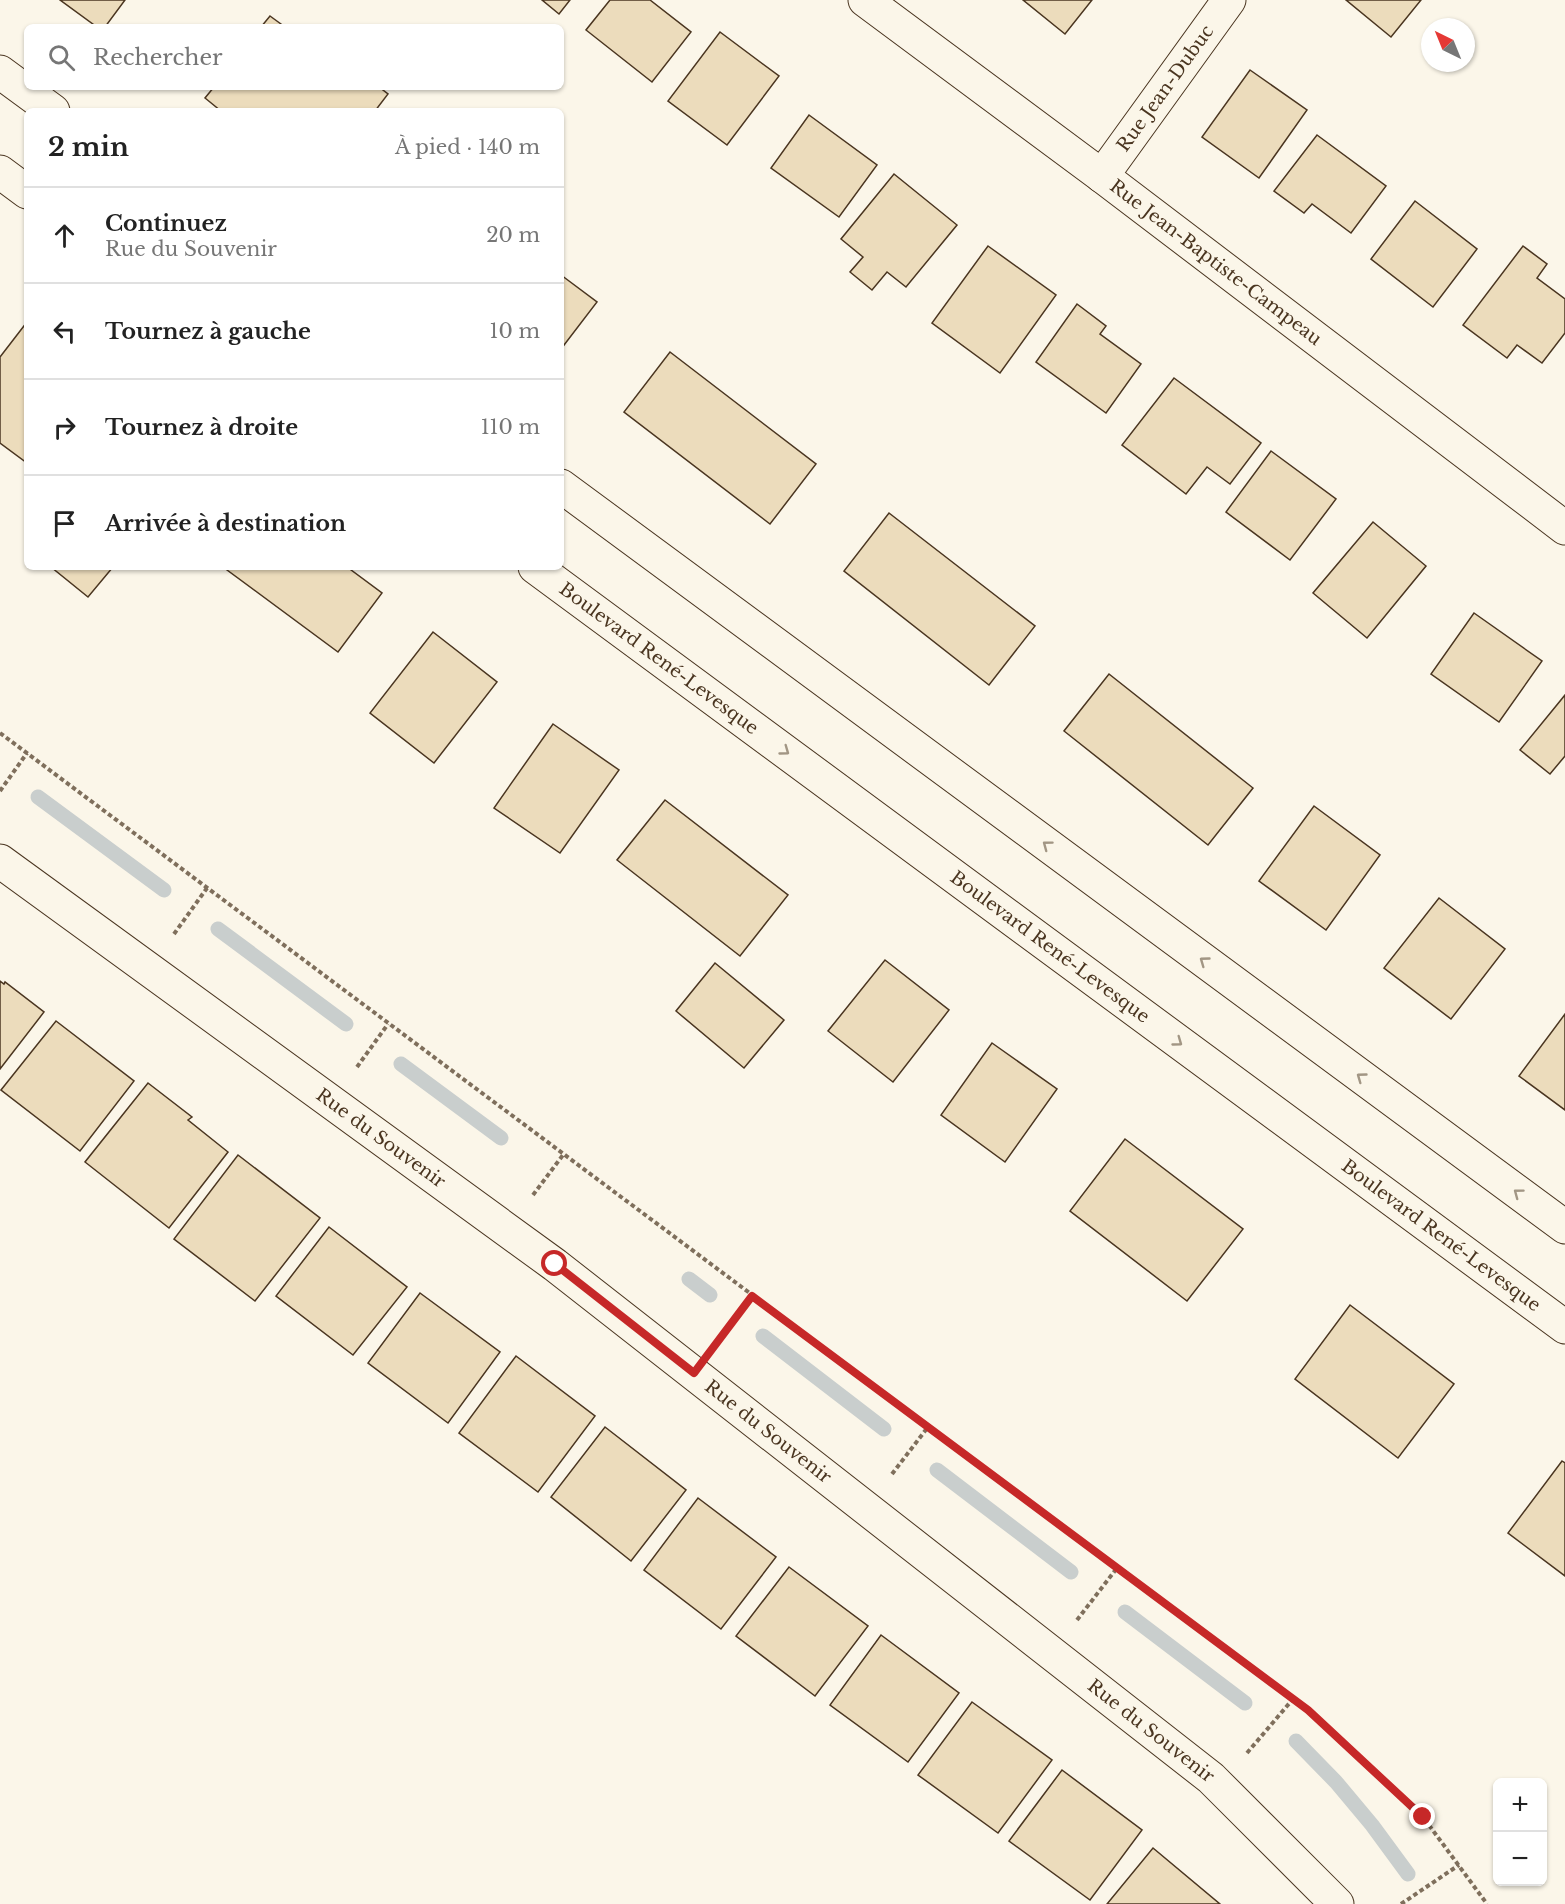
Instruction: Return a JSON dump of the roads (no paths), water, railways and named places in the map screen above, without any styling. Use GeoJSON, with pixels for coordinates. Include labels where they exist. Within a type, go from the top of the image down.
{"type":"FeatureCollection","features":[{"type":"Feature","properties":{"kind":"street","name":"Rue Jean-Baptiste-Campeau"},"geometry":{"type":"LineString","coordinates":[[865,0],[1562,520]]}},
{"type":"Feature","properties":{"kind":"street","name":"Rue Jean-Dubuc"},"geometry":{"type":"LineString","coordinates":[[1102,176],[1229,0]]}},
{"type":"Feature","properties":{"kind":"street"},"geometry":{"type":"LineString","coordinates":[[0,72],[24,90]]}},
{"type":"Feature","properties":{"kind":"street"},"geometry":{"type":"LineString","coordinates":[[24,90],[49,108]]}},
{"type":"Feature","properties":{"kind":"street"},"geometry":{"type":"LineString","coordinates":[[0,172],[24,190]]}},
{"type":"Feature","properties":{"kind":"street"},"geometry":{"type":"LineString","coordinates":[[564,488],[1565,1227]]}},
{"type":"Feature","properties":{"kind":"street","name":"Boulevard René-Levesque"},"geometry":{"type":"LineString","coordinates":[[539,570],[1565,1327]]}},
{"type":"Feature","properties":{"kind":"street","name":"Rue du Souvenir"},"geometry":{"type":"LineString","coordinates":[[0,861],[555,1264],[1219,1786],[1337,1904]]}},
{"type":"Feature","properties":{"kind":"waterway"},"geometry":{"type":"LineString","coordinates":[[38,797],[164,890]]}},
{"type":"Feature","properties":{"kind":"waterway"},"geometry":{"type":"LineString","coordinates":[[218,929],[346,1024]]}},
{"type":"Feature","properties":{"kind":"waterway"},"geometry":{"type":"LineString","coordinates":[[401,1064],[501,1138]]}},
{"type":"Feature","properties":{"kind":"waterway"},"geometry":{"type":"LineString","coordinates":[[689,1279],[710,1295]]}},
{"type":"Feature","properties":{"kind":"waterway"},"geometry":{"type":"LineString","coordinates":[[763,1336],[884,1429]]}},
{"type":"Feature","properties":{"kind":"waterway"},"geometry":{"type":"LineString","coordinates":[[937,1470],[1071,1572]]}},
{"type":"Feature","properties":{"kind":"waterway"},"geometry":{"type":"LineString","coordinates":[[1125,1612],[1245,1703]]}},
{"type":"Feature","properties":{"kind":"waterway"},"geometry":{"type":"LineString","coordinates":[[1296,1741],[1336,1782],[1372,1825],[1408,1874]]}}]}
